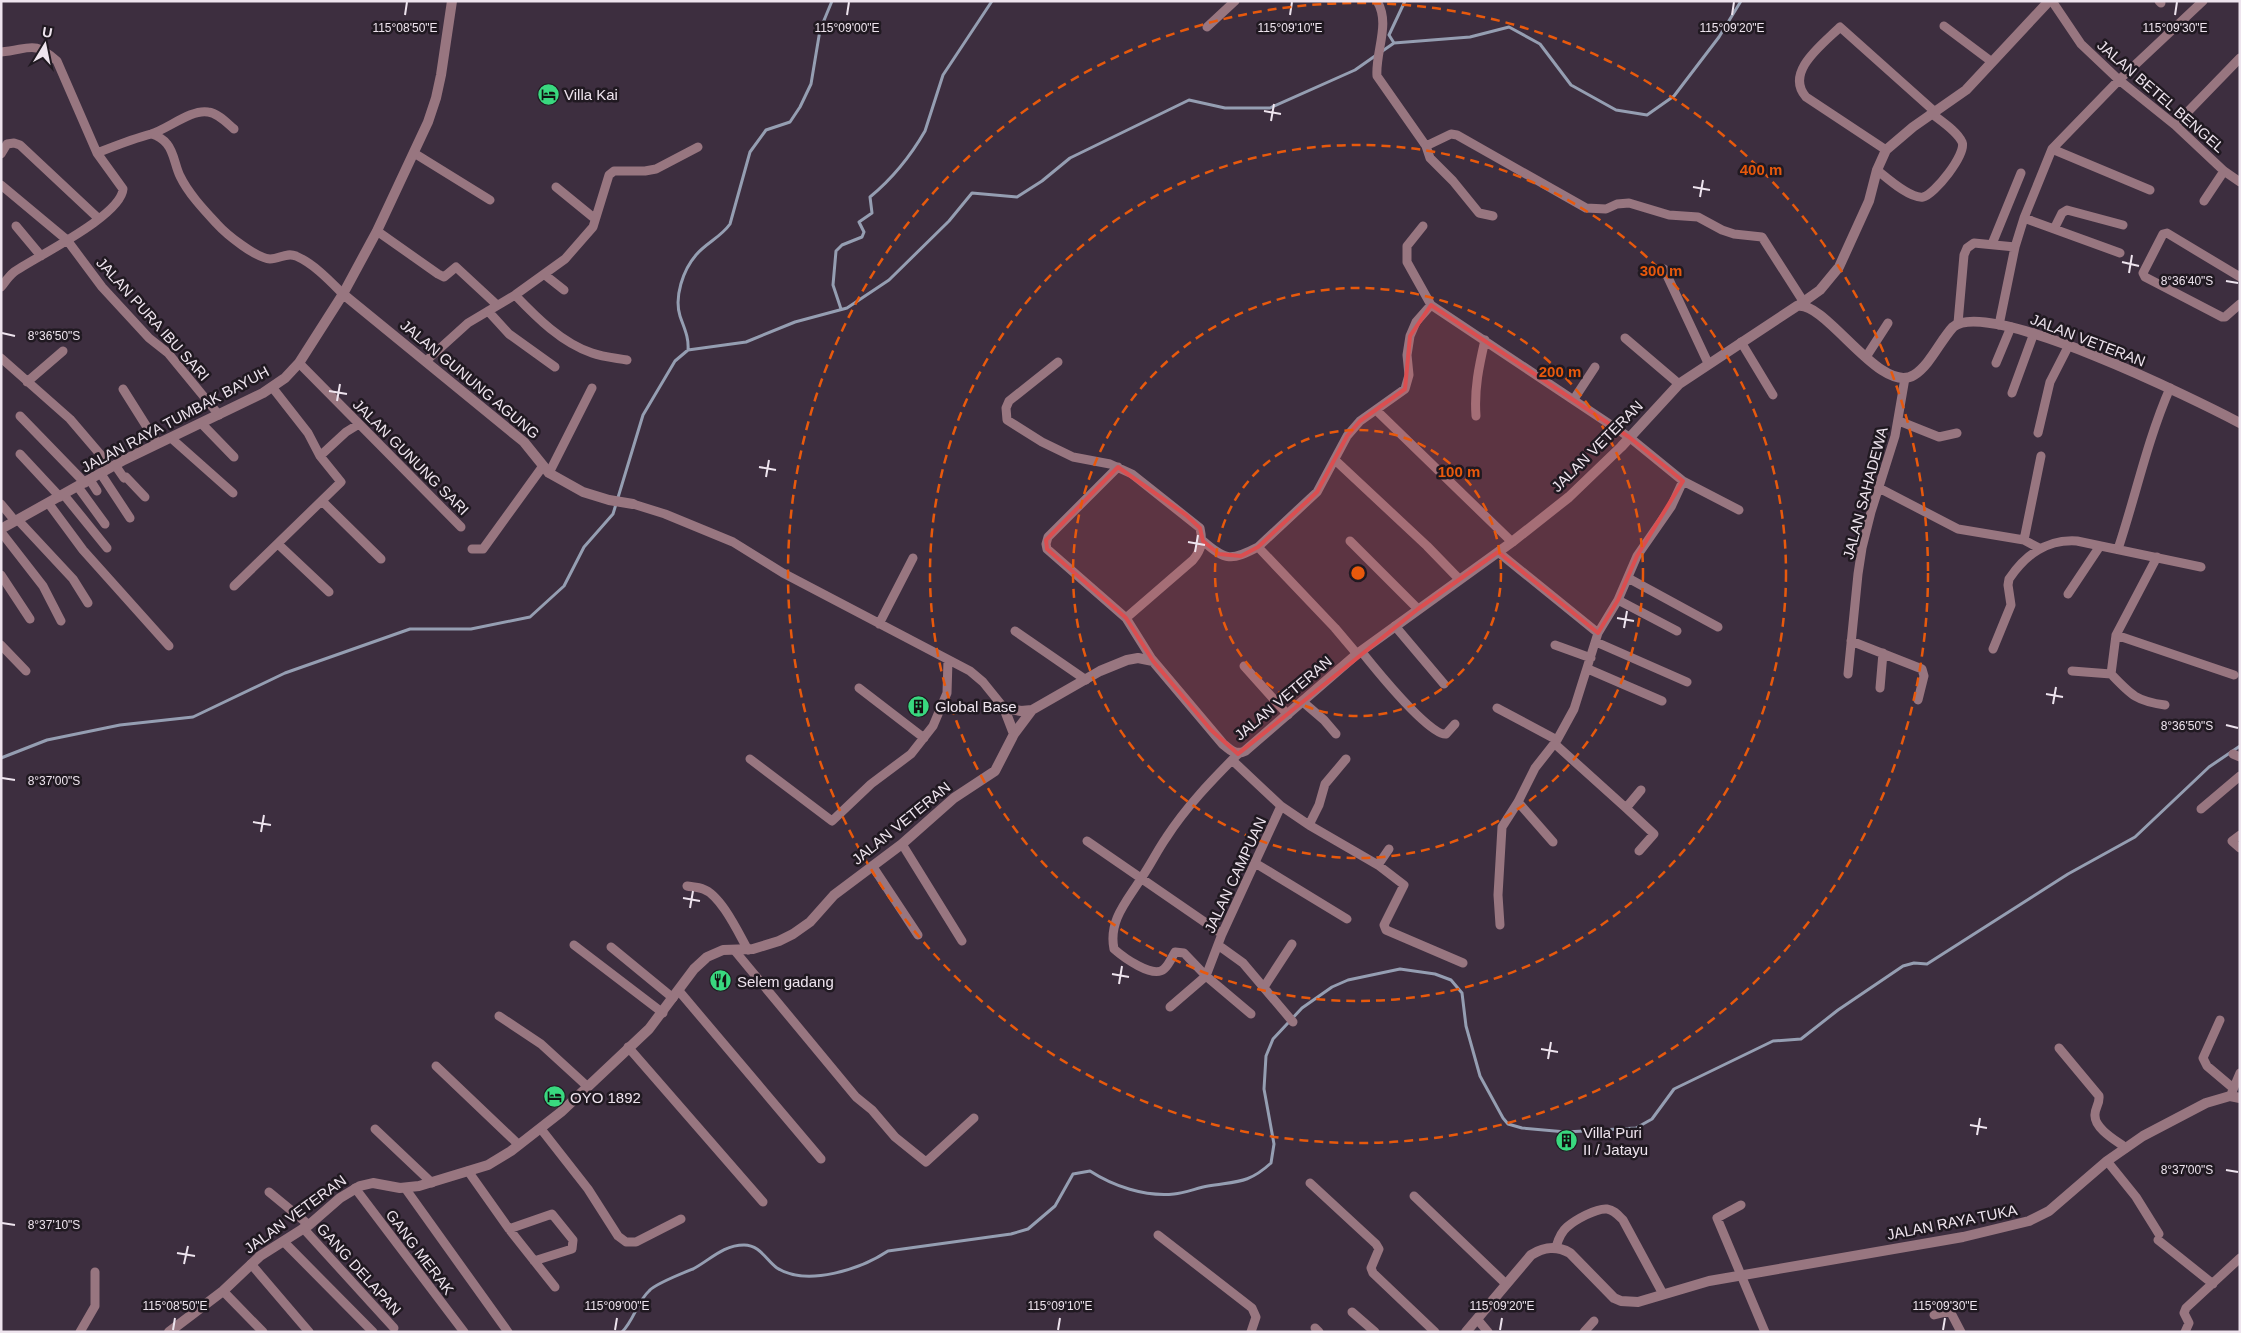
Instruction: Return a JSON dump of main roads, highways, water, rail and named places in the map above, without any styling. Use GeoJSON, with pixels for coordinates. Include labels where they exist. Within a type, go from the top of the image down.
{"type":"FeatureCollection","features":[{"type":"Feature","properties":{"kind":"waterway"},"geometry":{"type":"LineString","coordinates":[[688,350],[687,337],[678,309],[679,292],[687,268],[696,255],[730,224],[750,152],[766,130],[790,122],[800,107],[811,84],[820,30],[832,1]]}},
{"type":"Feature","properties":{"kind":"waterway"},"geometry":{"type":"LineString","coordinates":[[841,309],[833,285],[836,251],[842,245],[862,237],[864,232],[859,222],[872,213],[870,197],[894,175],[919,141],[925,131],[943,75],[992,1]]}},
{"type":"Feature","properties":{"kind":"waterway"},"geometry":{"type":"LineString","coordinates":[[1394,43],[1389,35],[1405,1]]}},
{"type":"Feature","properties":{"kind":"waterway"},"geometry":{"type":"LineString","coordinates":[[1381,52],[1394,43],[1470,37],[1509,27],[1540,44],[1571,85],[1616,110],[1647,115],[1674,96],[1719,37],[1741,1]]}},
{"type":"Feature","properties":{"kind":"waterway"},"geometry":{"type":"LineString","coordinates":[[1,758],[47,740],[120,725],[193,717],[285,673],[410,629],[471,629],[530,617],[564,586],[584,547],[613,514],[643,415],[675,361],[688,350],[746,342],[795,322],[847,308],[889,280],[949,221],[972,193],[1017,197],[1042,181],[1070,158],[1189,100],[1225,108],[1270,108],[1355,70],[1375,56]]}},
{"type":"Feature","properties":{"kind":"waterway"},"geometry":{"type":"LineString","coordinates":[[622,1332],[630,1322],[641,1300],[652,1288],[693,1269],[730,1247],[744,1245],[754,1247],[777,1268],[803,1276],[818,1276],[849,1269],[877,1258],[888,1251],[1011,1234],[1028,1229],[1055,1206],[1073,1174],[1090,1171],[1119,1186],[1152,1194],[1178,1193],[1235,1182],[1256,1175],[1271,1163],[1274,1144],[1264,1089],[1266,1056],[1273,1039],[1302,1008],[1332,987],[1348,980],[1400,969],[1435,974],[1451,980],[1462,993],[1466,1026],[1480,1076],[1508,1124],[1522,1128],[1566,1132],[1636,1128],[1652,1119],[1674,1089],[1773,1041],[1801,1039],[1838,1010],[1903,966],[1914,963],[1927,964],[2068,874],[2135,837],[2209,767],[2240,746]]}},
{"type":"Feature","properties":{"kind":"place","name":"Villa Kai"},"geometry":{"type":"Point","coordinates":[548,94]}},
{"type":"Feature","properties":{"kind":"place","name":"Global Base"},"geometry":{"type":"Point","coordinates":[919,706]}},
{"type":"Feature","properties":{"kind":"place","name":"Selem gadang"},"geometry":{"type":"Point","coordinates":[721,981]}},
{"type":"Feature","properties":{"kind":"place","name":"OYO 1892"},"geometry":{"type":"Point","coordinates":[554,1097]}},
{"type":"Feature","properties":{"kind":"place","name":"Villa Puri II / Jatayu"},"geometry":{"type":"Point","coordinates":[1567,1141]}}]}
